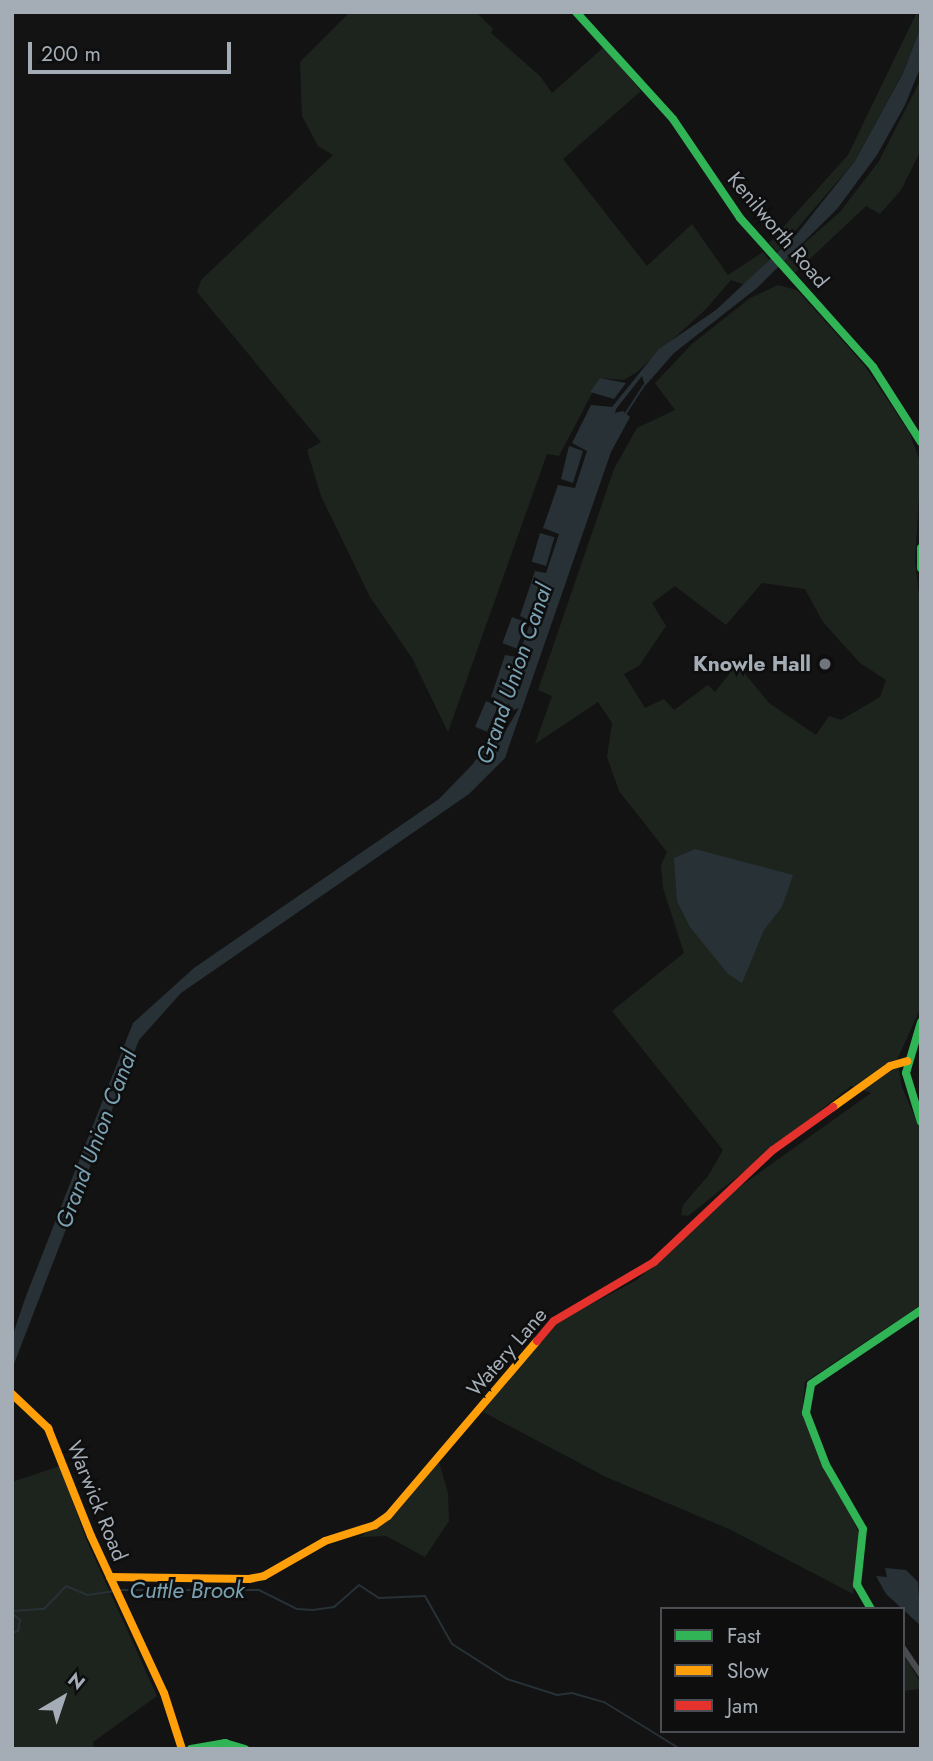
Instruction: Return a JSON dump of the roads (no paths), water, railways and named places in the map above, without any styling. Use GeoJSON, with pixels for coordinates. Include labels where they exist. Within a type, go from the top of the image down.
{"type":"FeatureCollection","features":[{"type":"Feature","properties":{"kind":"street","name":"Kenilworth Road"},"geometry":{"type":"LineString","coordinates":[[576,12],[673,119],[740,218],[873,367],[921,442]]}},
{"type":"Feature","properties":{"kind":"street"},"geometry":{"type":"LineString","coordinates":[[921,548],[921,568]]}},
{"type":"Feature","properties":{"kind":"street"},"geometry":{"type":"LineString","coordinates":[[921,1022],[907,1061],[909,1087],[921,1122]]}},
{"type":"Feature","properties":{"kind":"street","name":"Watery Lane"},"geometry":{"type":"LineString","coordinates":[[110,1577],[249,1579],[264,1576],[325,1541],[375,1525],[387,1516],[554,1321],[646,1267],[773,1150],[890,1066],[907,1061]]}},
{"type":"Feature","properties":{"kind":"street"},"geometry":{"type":"LineString","coordinates":[[870,1607],[857,1585],[863,1529],[826,1465],[806,1413],[811,1384],[921,1310]]}},
{"type":"Feature","properties":{"kind":"street","name":"Warwick Road"},"geometry":{"type":"LineString","coordinates":[[13,1395],[48,1429],[110,1577],[147,1653],[182,1749]]}},
{"type":"Feature","properties":{"kind":"street"},"geometry":{"type":"LineString","coordinates":[[905,1651],[921,1675]]}},
{"type":"Feature","properties":{"kind":"street"},"geometry":{"type":"LineString","coordinates":[[191,1749],[225,1743],[245,1749]]}},
{"type":"Feature","properties":{"kind":"water","name":"Grand Union Canal"},"geometry":{"type":"Polygon","coordinates":[[[921,26],[921,66],[905,105],[877,155],[837,209],[757,288],[674,353],[645,386],[642,376],[616,409],[615,413],[623,411],[630,417],[611,452],[505,758],[469,794],[181,993],[139,1040],[12,1369],[12,1337],[26,1296],[133,1023],[194,968],[439,799],[472,765],[490,740],[503,702],[491,697],[505,655],[518,657],[531,621],[520,616],[535,571],[546,573],[559,534],[543,528],[558,485],[575,488],[587,451],[572,443],[591,405],[612,407],[659,349],[716,310],[796,235],[855,161],[903,73],[921,26]],[[509,702],[496,747],[519,708],[510,711],[509,702]]]}},
{"type":"Feature","properties":{"kind":"water"},"geometry":{"type":"Polygon","coordinates":[[[600,378],[626,383],[614,399],[590,392],[600,378]]]}},
{"type":"Feature","properties":{"kind":"water"},"geometry":{"type":"Polygon","coordinates":[[[569,446],[583,451],[573,483],[561,479],[569,446]]]}},
{"type":"Feature","properties":{"kind":"water"},"geometry":{"type":"Polygon","coordinates":[[[540,533],[554,537],[546,566],[532,562],[540,533]]]}},
{"type":"Feature","properties":{"kind":"water"},"geometry":{"type":"Polygon","coordinates":[[[512,617],[526,622],[517,648],[502,643],[512,617]]]}},
{"type":"Feature","properties":{"kind":"water"},"geometry":{"type":"Polygon","coordinates":[[[486,701],[498,706],[487,732],[475,727],[486,701]]]}},
{"type":"Feature","properties":{"kind":"water"},"geometry":{"type":"Polygon","coordinates":[[[695,849],[793,875],[782,907],[764,930],[742,983],[728,974],[690,927],[677,901],[674,858],[695,849]]]}},
{"type":"Feature","properties":{"kind":"water"},"geometry":{"type":"Polygon","coordinates":[[[885,1568],[906,1570],[918,1582],[921,1626],[905,1611],[905,1607],[900,1607],[886,1594],[876,1576],[887,1577],[885,1568]]]}},
{"type":"Feature","properties":{"kind":"waterway"},"geometry":{"type":"LineString","coordinates":[[626,413],[644,385]]}},
{"type":"Feature","properties":{"kind":"waterway","name":"Cuttle Brook"},"geometry":{"type":"LineString","coordinates":[[119,1590],[259,1590],[297,1609],[313,1610],[334,1607],[359,1585],[379,1598],[425,1596],[452,1644],[507,1679],[557,1695],[572,1693],[604,1702],[680,1749]]}},
{"type":"Feature","properties":{"kind":"waterway","name":"Cuttle Brook"},"geometry":{"type":"LineString","coordinates":[[12,1611],[44,1609],[66,1586],[87,1595],[114,1591]]}},
{"type":"Feature","properties":{"kind":"waterway","name":"Cuttle Brook"},"geometry":{"type":"LineString","coordinates":[[12,1613],[20,1620],[18,1631],[12,1633]]}},
{"type":"Feature","properties":{"kind":"place","name":"Knowle Hall"},"geometry":{"type":"Point","coordinates":[825,664]}}]}
